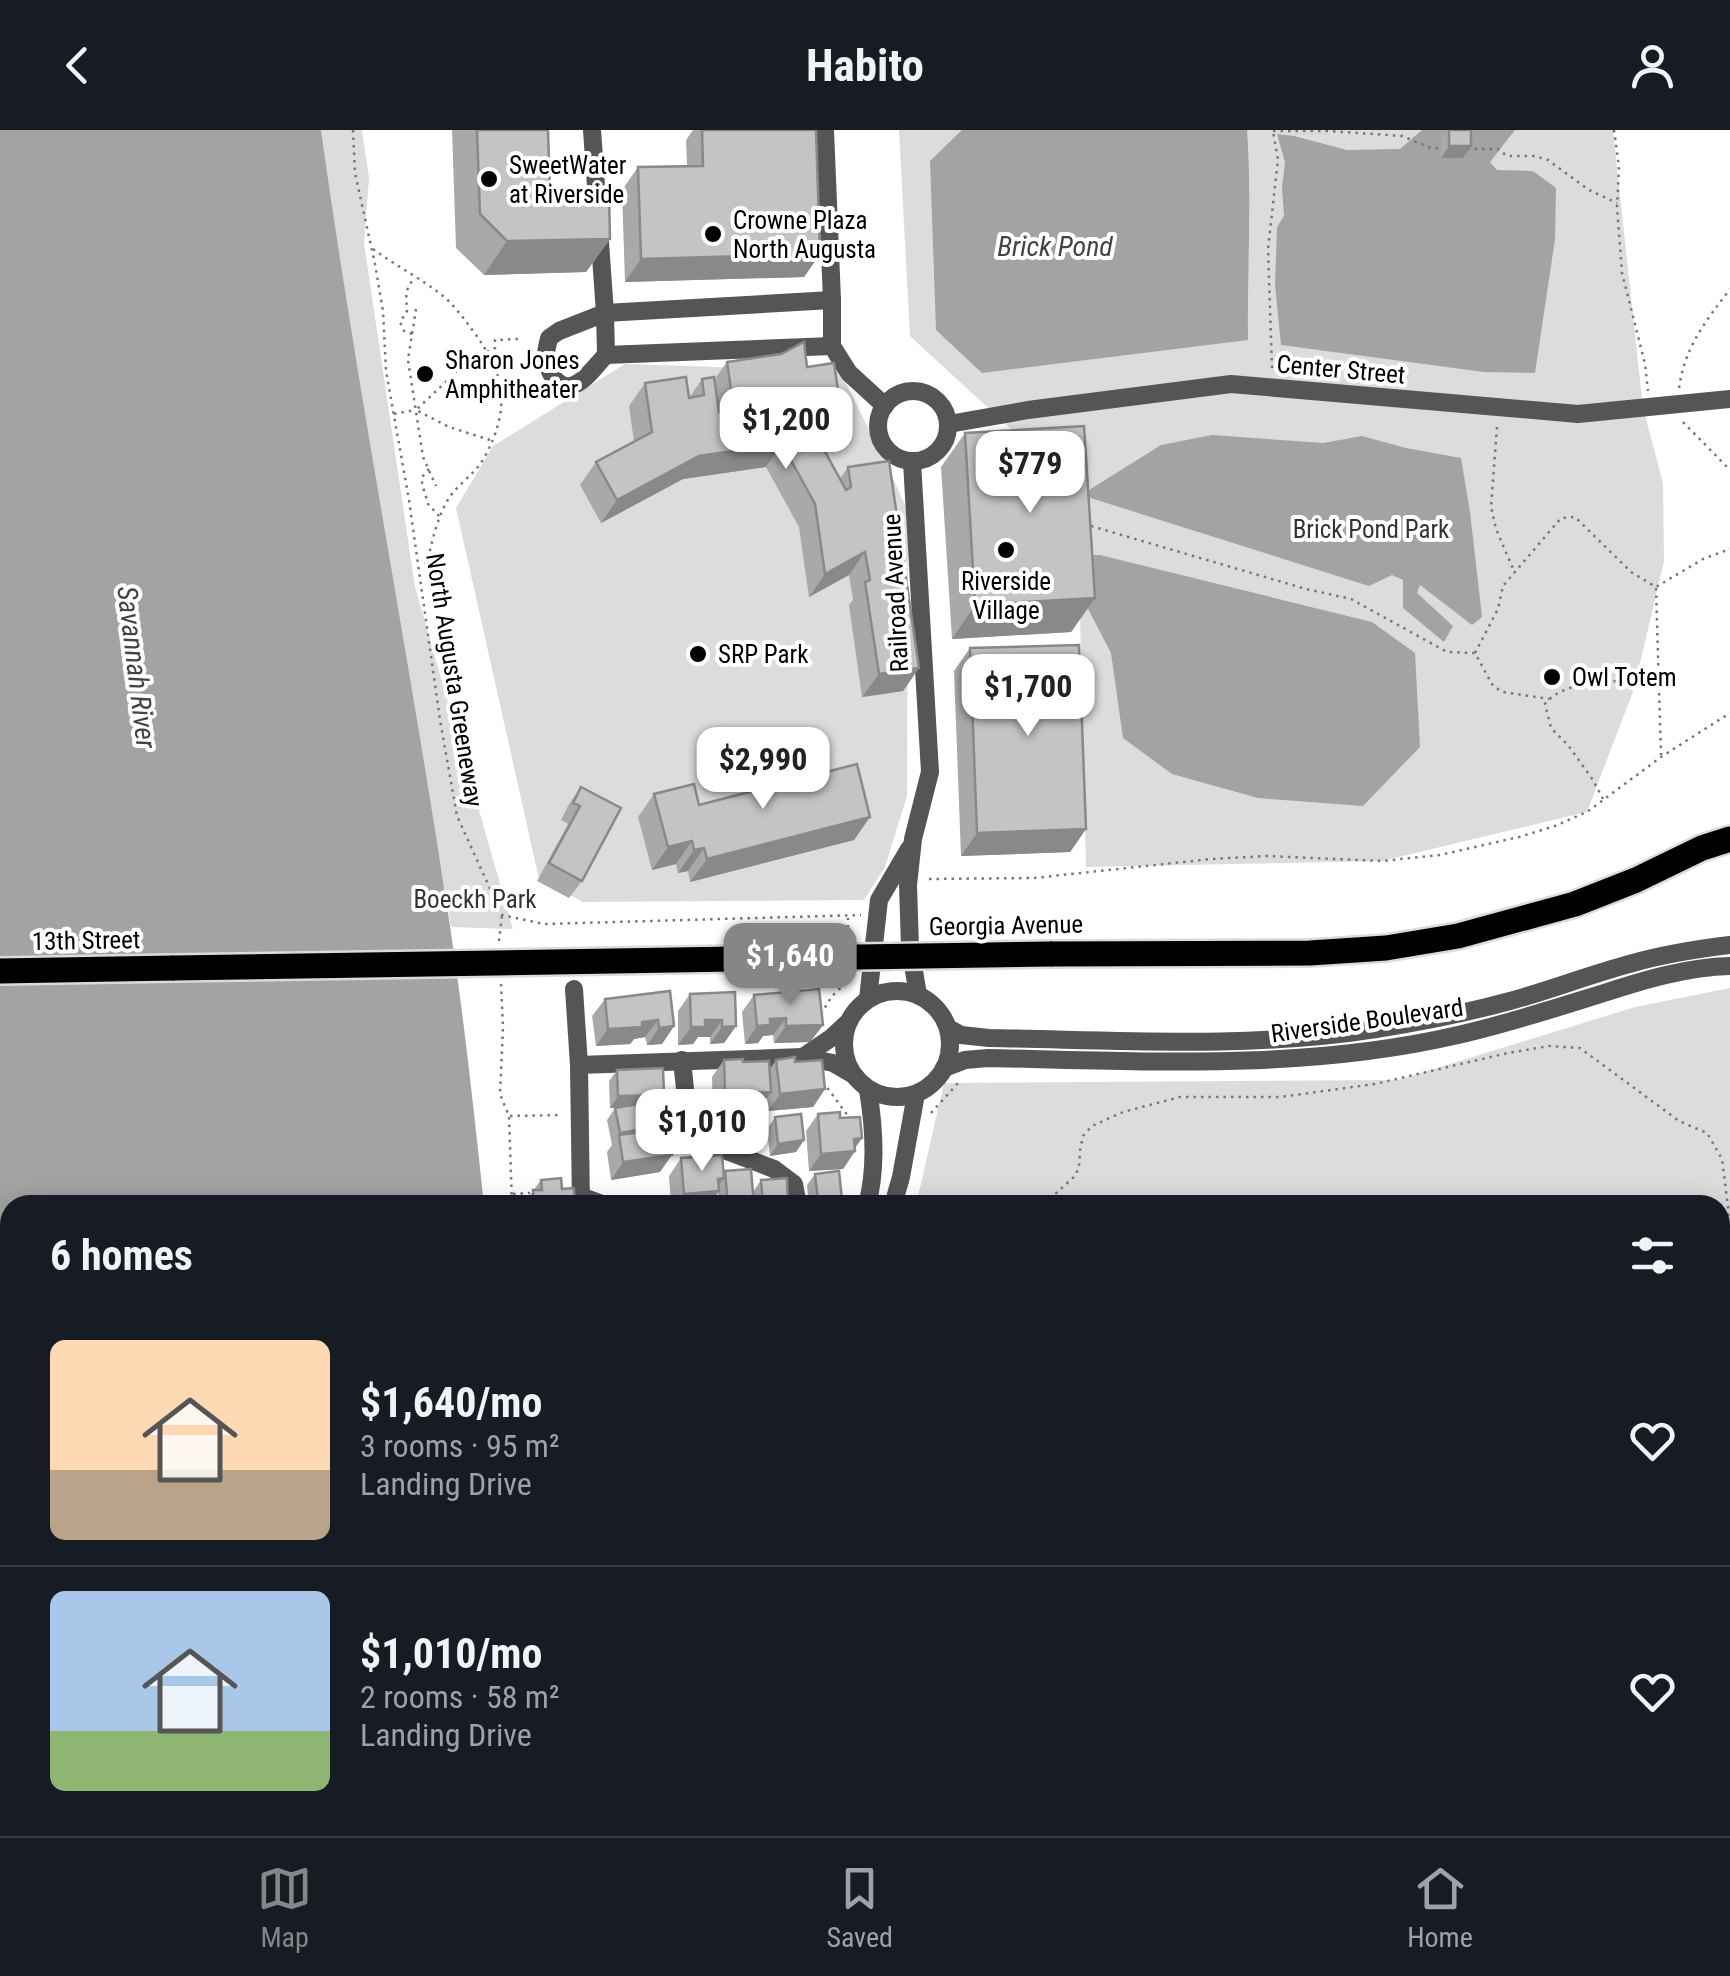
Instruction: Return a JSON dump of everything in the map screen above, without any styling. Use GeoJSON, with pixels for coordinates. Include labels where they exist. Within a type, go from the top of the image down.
{"type":"FeatureCollection","features":[{"type":"Feature","properties":{"kind":"main road","name":"Georgia Avenue"},"geometry":{"type":"LineString","coordinates":[[1702,848],[1730,818]]}},
{"type":"Feature","properties":{"kind":"main road","name":"Georgia Avenue"},"geometry":{"type":"LineString","coordinates":[[174,968],[1310,953],[1386,948],[1458,936],[1575,904],[1730,838]]}},
{"type":"Feature","properties":{"kind":"main road","name":"13th Street"},"geometry":{"type":"LineString","coordinates":[[0,971],[174,968]]}},
{"type":"Feature","properties":{"kind":"street"},"geometry":{"type":"LineString","coordinates":[[592,130],[590,208],[605,314],[606,355]]}},
{"type":"Feature","properties":{"kind":"street"},"geometry":{"type":"LineString","coordinates":[[825,130],[832,346],[848,373],[885,406]]}},
{"type":"Feature","properties":{"kind":"street"},"geometry":{"type":"LineString","coordinates":[[832,300],[605,314],[559,331],[549,338],[546,354],[554,378],[562,386],[570,387],[606,355],[832,346]]}},
{"type":"Feature","properties":{"kind":"street","name":"Center Street"},"geometry":{"type":"LineString","coordinates":[[949,424],[1231,384],[1578,414],[1730,399]]}},
{"type":"Feature","properties":{"kind":"street"},"geometry":{"type":"LineString","coordinates":[[910,391],[932,396],[940,403],[949,424],[948,436],[934,455],[912,462],[890,453],[879,433],[882,409],[899,394],[910,391]]}},
{"type":"Feature","properties":{"kind":"street","name":"Railroad Avenue"},"geometry":{"type":"LineString","coordinates":[[912,462],[930,772],[913,839],[908,885],[910,946],[918,995]]}},
{"type":"Feature","properties":{"kind":"street","name":"Railroad Avenue"},"geometry":{"type":"LineString","coordinates":[[868,999],[879,900],[913,839]]}},
{"type":"Feature","properties":{"kind":"street","name":"Riverside Boulevard"},"geometry":{"type":"LineString","coordinates":[[948,1028],[961,1035],[989,1038],[1303,1038],[1450,1016],[1634,962],[1730,945]]}},
{"type":"Feature","properties":{"kind":"street","name":"Riverside Boulevard"},"geometry":{"type":"LineString","coordinates":[[944,1068],[965,1060],[988,1058],[1203,1062],[1346,1054],[1458,1035],[1675,973],[1730,966]]}},
{"type":"Feature","properties":{"kind":"street"},"geometry":{"type":"LineString","coordinates":[[574,989],[581,1195]]}},
{"type":"Feature","properties":{"kind":"street"},"geometry":{"type":"LineString","coordinates":[[579,1065],[804,1057],[834,1063],[868,1090],[898,1098],[916,1094],[938,1079],[948,1059],[948,1028],[937,1009],[907,991],[894,990],[868,999],[855,1010],[844,1036],[843,1050],[852,1074]]}},
{"type":"Feature","properties":{"kind":"street"},"geometry":{"type":"LineString","coordinates":[[804,1057],[848,1022]]}},
{"type":"Feature","properties":{"kind":"street"},"geometry":{"type":"LineString","coordinates":[[682,1060],[690,1137],[774,1169],[794,1184],[796,1195]]}},
{"type":"Feature","properties":{"kind":"street"},"geometry":{"type":"LineString","coordinates":[[868,1090],[873,1120],[869,1195]]}},
{"type":"Feature","properties":{"kind":"street"},"geometry":{"type":"LineString","coordinates":[[896,1195],[916,1094]]}},
{"type":"Feature","properties":{"kind":"path","name":"North Augusta Greeneway"},"geometry":{"type":"LineString","coordinates":[[353,130],[357,189],[383,311],[386,371],[458,816],[502,915]]}},
{"type":"Feature","properties":{"kind":"path"},"geometry":{"type":"LineString","coordinates":[[1272,380],[1268,249],[1278,159],[1273,130],[1402,136],[1431,148],[1498,149],[1507,156],[1535,156],[1548,160],[1588,190],[1617,202]]}},
{"type":"Feature","properties":{"kind":"path"},"geometry":{"type":"LineString","coordinates":[[1614,130],[1622,273],[1648,391]]}},
{"type":"Feature","properties":{"kind":"path"},"geometry":{"type":"LineString","coordinates":[[372,248],[454,307],[487,352],[502,390],[502,408],[492,440],[479,466],[451,495],[440,517],[428,563],[418,565]]}},
{"type":"Feature","properties":{"kind":"path"},"geometry":{"type":"LineString","coordinates":[[412,334],[404,331],[400,322],[407,311],[406,292],[414,277]]}},
{"type":"Feature","properties":{"kind":"path"},"geometry":{"type":"LineString","coordinates":[[1678,398],[1682,371],[1695,336],[1730,288]]}},
{"type":"Feature","properties":{"kind":"path"},"geometry":{"type":"LineString","coordinates":[[416,308],[408,360],[424,457],[436,486]]}},
{"type":"Feature","properties":{"kind":"path"},"geometry":{"type":"LineString","coordinates":[[394,414],[416,410],[468,361],[496,348],[495,340],[518,339]]}},
{"type":"Feature","properties":{"kind":"path"},"geometry":{"type":"LineString","coordinates":[[416,410],[449,428],[492,440]]}},
{"type":"Feature","properties":{"kind":"path"},"geometry":{"type":"LineString","coordinates":[[1679,417],[1730,470]]}},
{"type":"Feature","properties":{"kind":"path"},"geometry":{"type":"LineString","coordinates":[[1497,427],[1491,506],[1514,572]]}},
{"type":"Feature","properties":{"kind":"path"},"geometry":{"type":"LineString","coordinates":[[428,469],[422,484],[428,504],[440,517]]}},
{"type":"Feature","properties":{"kind":"path"},"geometry":{"type":"LineString","coordinates":[[1475,653],[1498,609],[1503,586],[1561,518],[1575,518],[1631,572],[1656,586]]}},
{"type":"Feature","properties":{"kind":"path"},"geometry":{"type":"LineString","coordinates":[[1090,526],[1351,600],[1446,652],[1475,653]]}},
{"type":"Feature","properties":{"kind":"path"},"geometry":{"type":"LineString","coordinates":[[1656,586],[1703,559],[1730,549]]}},
{"type":"Feature","properties":{"kind":"path"},"geometry":{"type":"LineString","coordinates":[[1656,586],[1661,757]]}},
{"type":"Feature","properties":{"kind":"path"},"geometry":{"type":"LineString","coordinates":[[1475,653],[1493,686],[1503,692],[1549,698],[1582,685],[1659,681]]}},
{"type":"Feature","properties":{"kind":"path"},"geometry":{"type":"LineString","coordinates":[[1540,697],[1551,728],[1568,746],[1604,800]]}},
{"type":"Feature","properties":{"kind":"path"},"geometry":{"type":"LineString","coordinates":[[1545,704],[1549,698]]}},
{"type":"Feature","properties":{"kind":"path"},"geometry":{"type":"LineString","coordinates":[[929,879],[1034,878],[1267,856],[1382,861],[1440,855],[1519,837],[1587,812],[1661,757],[1730,714]]}},
{"type":"Feature","properties":{"kind":"path"},"geometry":{"type":"LineString","coordinates":[[499,938],[502,915],[544,924],[878,914]]}},
{"type":"Feature","properties":{"kind":"path"},"geometry":{"type":"LineString","coordinates":[[500,974],[500,1094],[509,1116],[511,1194],[530,1193]]}},
{"type":"Feature","properties":{"kind":"path"},"geometry":{"type":"LineString","coordinates":[[1054,1195],[1075,1176],[1084,1136],[1092,1126],[1123,1112],[1180,1097],[1280,1097],[1375,1084],[1549,1046],[1580,1048],[1679,1121],[1707,1133],[1722,1159],[1726,1195]]}},
{"type":"Feature","properties":{"kind":"path"},"geometry":{"type":"LineString","coordinates":[[928,1116],[964,1076]]}},
{"type":"Feature","properties":{"kind":"path"},"geometry":{"type":"LineString","coordinates":[[509,1116],[564,1115]]}},
{"type":"Feature","properties":{"kind":"green space","name":"Boeckh Park"},"geometry":{"type":"Polygon","coordinates":[[[321,130],[362,130],[369,178],[364,243],[415,587],[513,929],[451,927],[343,286],[321,130]]]}},
{"type":"Feature","properties":{"kind":"green space","name":"Brick Pond Park"},"geometry":{"type":"Polygon","coordinates":[[[899,130],[1613,130],[1643,408],[1663,483],[1664,561],[1634,689],[1587,812],[1382,861],[1086,867],[1076,448],[1023,440],[910,336],[899,130]]]}},
{"type":"Feature","properties":{"kind":"green space","name":"SRP Park"},"geometry":{"type":"Polygon","coordinates":[[[625,364],[840,371],[892,476],[908,512],[907,796],[885,867],[864,900],[583,902],[539,879],[456,508],[493,446],[625,364]]]}},
{"type":"Feature","properties":{"kind":"green space"},"geometry":{"type":"Polygon","coordinates":[[[1730,988],[1730,1195],[918,1195],[944,1083],[1398,1080],[1635,1007],[1730,988]]]}},
{"type":"Feature","properties":{"kind":"water","name":"Savannah River"},"geometry":{"type":"Polygon","coordinates":[[[0,130],[321,130],[450,926],[483,1195],[0,1195],[0,130]]]}},
{"type":"Feature","properties":{"kind":"water","name":"Brick Pond"},"geometry":{"type":"Polygon","coordinates":[[[962,130],[1247,130],[1248,340],[982,373],[936,330],[930,161],[962,130]]]}},
{"type":"Feature","properties":{"kind":"water"},"geometry":{"type":"Polygon","coordinates":[[[1422,130],[1515,130],[1490,162],[1497,170],[1533,171],[1556,188],[1555,239],[1535,373],[1484,372],[1281,345],[1275,285],[1277,227],[1284,216],[1285,162],[1277,134],[1347,150],[1400,149],[1422,130]]]}},
{"type":"Feature","properties":{"kind":"water"},"geometry":{"type":"Polygon","coordinates":[[[1212,435],[1323,443],[1362,436],[1461,458],[1482,617],[1472,625],[1420,585],[1417,593],[1453,626],[1444,642],[1403,608],[1403,580],[1392,575],[1369,586],[1081,495],[1161,445],[1212,435]]]}},
{"type":"Feature","properties":{"kind":"water"},"geometry":{"type":"Polygon","coordinates":[[[1060,555],[1100,555],[1372,622],[1415,653],[1420,747],[1363,806],[1258,798],[1172,774],[1123,738],[1111,653],[1060,555]]]}},
{"type":"Feature","properties":{"kind":"building"},"geometry":{"type":"Polygon","coordinates":[[[477,130],[548,130],[550,195],[609,194],[610,239],[507,241],[480,214],[477,130]]]}},
{"type":"Feature","properties":{"kind":"building","name":"Crowne Plaza North Augusta"},"geometry":{"type":"Polygon","coordinates":[[[702,130],[816,130],[820,254],[641,259],[638,167],[703,166],[702,130]]]}},
{"type":"Feature","properties":{"kind":"building"},"geometry":{"type":"Polygon","coordinates":[[[1449,130],[1471,130],[1471,146],[1449,146],[1449,130]]]}},
{"type":"Feature","properties":{"kind":"building"},"geometry":{"type":"Polygon","coordinates":[[[804,342],[807,367],[834,363],[842,418],[821,420],[811,426],[846,490],[851,487],[848,467],[889,461],[919,668],[879,674],[865,582],[870,580],[865,552],[825,574],[815,504],[782,444],[699,456],[617,500],[596,462],[652,432],[645,383],[686,377],[689,398],[704,395],[702,379],[714,377],[719,412],[734,410],[727,362],[781,354],[804,342]]]}},
{"type":"Feature","properties":{"kind":"building","name":"Riverside Village"},"geometry":{"type":"Polygon","coordinates":[[[1084,426],[1095,598],[975,605],[965,433],[1084,426]]]}},
{"type":"Feature","properties":{"kind":"building"},"geometry":{"type":"Polygon","coordinates":[[[1079,645],[1086,829],[977,833],[970,648],[1079,645]]]}},
{"type":"Feature","properties":{"kind":"building"},"geometry":{"type":"Polygon","coordinates":[[[857,764],[870,817],[707,859],[704,848],[694,850],[692,841],[668,847],[654,794],[694,784],[699,805],[857,764]]]}},
{"type":"Feature","properties":{"kind":"building"},"geometry":{"type":"Polygon","coordinates":[[[581,787],[621,808],[582,881],[549,863],[580,806],[573,803],[581,787]]]}},
{"type":"Feature","properties":{"kind":"building"},"geometry":{"type":"Polygon","coordinates":[[[819,989],[823,1025],[786,1026],[786,1018],[770,1019],[770,1025],[757,1026],[754,995],[819,989]]]}},
{"type":"Feature","properties":{"kind":"building"},"geometry":{"type":"Polygon","coordinates":[[[670,991],[674,1026],[659,1028],[658,1020],[642,1022],[642,1027],[608,1029],[605,999],[670,991]]]}},
{"type":"Feature","properties":{"kind":"building"},"geometry":{"type":"Polygon","coordinates":[[[735,992],[736,1026],[722,1027],[722,1020],[705,1020],[705,1027],[691,1027],[690,994],[735,992]]]}},
{"type":"Feature","properties":{"kind":"building"},"geometry":{"type":"Polygon","coordinates":[[[795,1057],[795,1062],[822,1060],[825,1089],[780,1094],[776,1060],[795,1057]]]}},
{"type":"Feature","properties":{"kind":"building"},"geometry":{"type":"Polygon","coordinates":[[[724,1060],[769,1061],[771,1092],[725,1093],[724,1060]]]}},
{"type":"Feature","properties":{"kind":"building"},"geometry":{"type":"Polygon","coordinates":[[[663,1068],[664,1095],[618,1096],[617,1070],[663,1068]]]}},
{"type":"Feature","properties":{"kind":"building"},"geometry":{"type":"Polygon","coordinates":[[[662,1100],[667,1125],[620,1133],[615,1108],[662,1100]]]}},
{"type":"Feature","properties":{"kind":"building"},"geometry":{"type":"Polygon","coordinates":[[[840,1112],[840,1118],[860,1117],[862,1138],[854,1139],[855,1151],[821,1154],[818,1114],[840,1112]]]}},
{"type":"Feature","properties":{"kind":"building"},"geometry":{"type":"Polygon","coordinates":[[[801,1114],[804,1140],[778,1144],[775,1117],[801,1114]]]}},
{"type":"Feature","properties":{"kind":"building"},"geometry":{"type":"Polygon","coordinates":[[[668,1128],[672,1155],[623,1162],[619,1135],[668,1128]]]}},
{"type":"Feature","properties":{"kind":"building"},"geometry":{"type":"Polygon","coordinates":[[[722,1155],[724,1178],[718,1179],[719,1191],[684,1194],[681,1158],[722,1155]]]}},
{"type":"Feature","properties":{"kind":"building"},"geometry":{"type":"Polygon","coordinates":[[[751,1169],[753,1195],[727,1195],[725,1171],[751,1169]]]}},
{"type":"Feature","properties":{"kind":"building"},"geometry":{"type":"Polygon","coordinates":[[[839,1171],[842,1195],[817,1195],[815,1174],[839,1171]]]}},
{"type":"Feature","properties":{"kind":"building"},"geometry":{"type":"Polygon","coordinates":[[[561,1178],[562,1189],[574,1188],[574,1195],[533,1195],[533,1190],[542,1190],[541,1180],[561,1178]]]}},
{"type":"Feature","properties":{"kind":"building"},"geometry":{"type":"Polygon","coordinates":[[[787,1178],[788,1195],[762,1195],[761,1180],[787,1178]]]}},
{"type":"Feature","properties":{"kind":"place","name":"SweetWater at Riverside"},"geometry":{"type":"Point","coordinates":[489,179]}},
{"type":"Feature","properties":{"kind":"place","name":"Crowne Plaza North Augusta"},"geometry":{"type":"Point","coordinates":[713,234]}},
{"type":"Feature","properties":{"kind":"place","name":"Sharon Jones Amphitheater"},"geometry":{"type":"Point","coordinates":[425,374]}},
{"type":"Feature","properties":{"kind":"place","name":"Riverside Village"},"geometry":{"type":"Point","coordinates":[1006,550]}},
{"type":"Feature","properties":{"kind":"place","name":"SRP Park"},"geometry":{"type":"Point","coordinates":[698,654]}},
{"type":"Feature","properties":{"kind":"place","name":"Owl Totem"},"geometry":{"type":"Point","coordinates":[1552,677]}}]}
